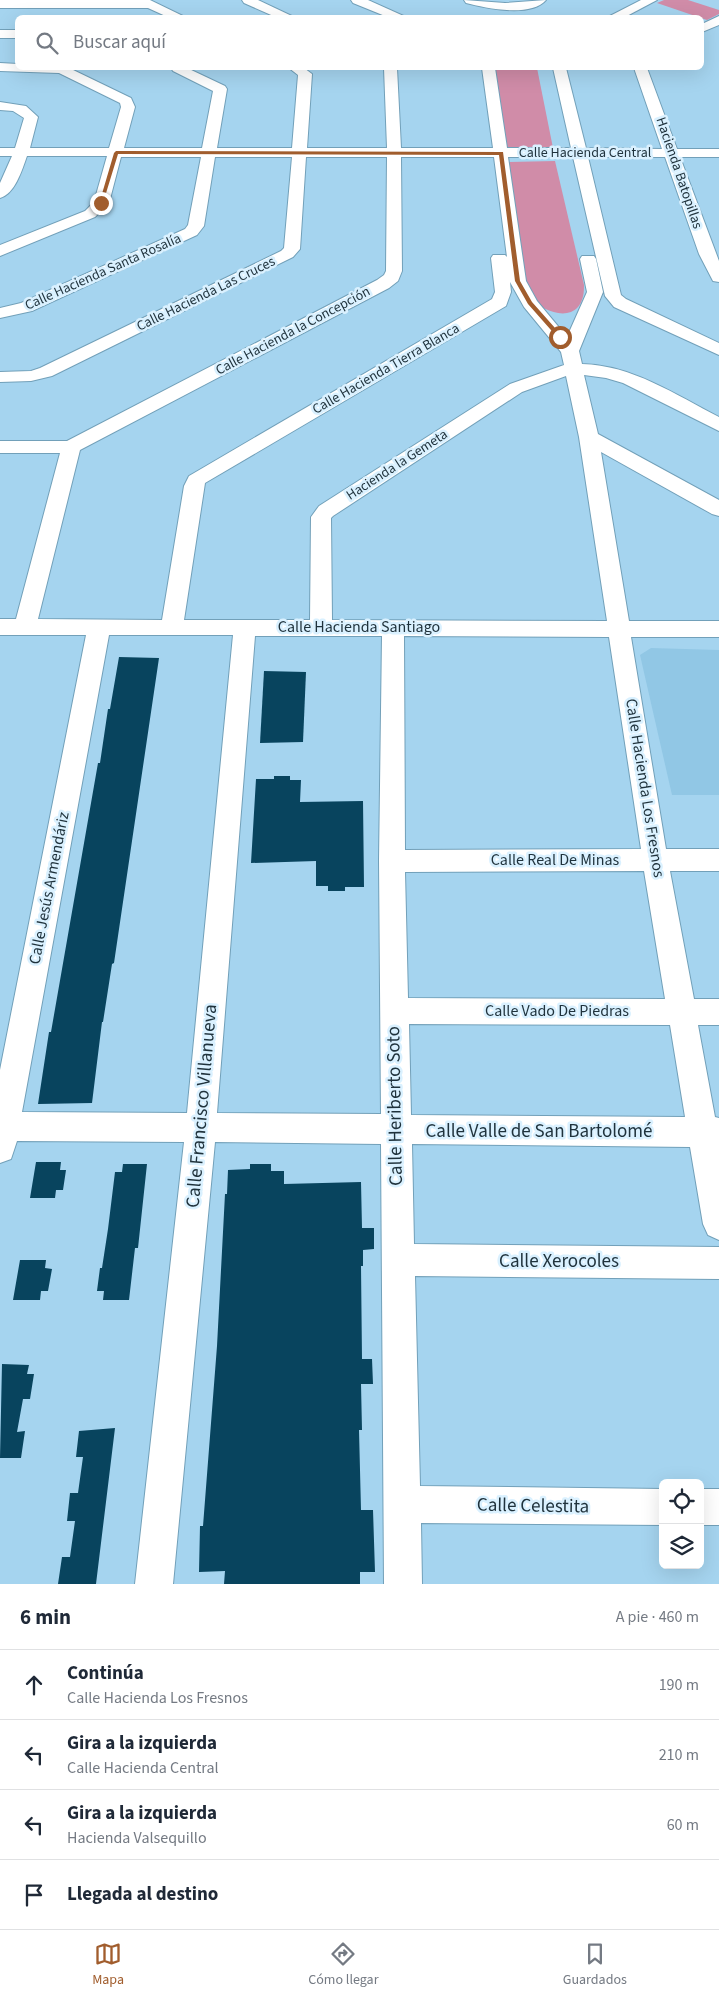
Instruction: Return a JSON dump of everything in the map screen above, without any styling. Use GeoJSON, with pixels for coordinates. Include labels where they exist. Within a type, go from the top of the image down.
{"type":"FeatureCollection","features":[{"type":"Feature","properties":{"kind":"street"},"geometry":{"type":"LineString","coordinates":[[248,0],[283,15]]}},
{"type":"Feature","properties":{"kind":"street"},"geometry":{"type":"LineString","coordinates":[[357,0],[394,15]]}},
{"type":"Feature","properties":{"kind":"street"},"geometry":{"type":"LineString","coordinates":[[470,0],[507,12],[540,0]]}},
{"type":"Feature","properties":{"kind":"street"},"geometry":{"type":"LineString","coordinates":[[618,15],[651,0]]}},
{"type":"Feature","properties":{"kind":"street"},"geometry":{"type":"LineString","coordinates":[[6,5],[150,4],[174,15]]}},
{"type":"Feature","properties":{"kind":"street"},"geometry":{"type":"LineString","coordinates":[[704,27],[719,20]]}},
{"type":"Feature","properties":{"kind":"street"},"geometry":{"type":"LineString","coordinates":[[0,34],[15,34]]}},
{"type":"Feature","properties":{"kind":"street"},"geometry":{"type":"LineString","coordinates":[[0,68],[15,68]]}},
{"type":"Feature","properties":{"kind":"street"},"geometry":{"type":"LineString","coordinates":[[0,251],[90,214],[101,203],[128,107],[126,101],[64,70]]}},
{"type":"Feature","properties":{"kind":"street","name":"Calle Hacienda Santa Rosalía"},"geometry":{"type":"LineString","coordinates":[[0,313],[26,308],[191,232],[196,226],[220,89],[182,70]]}},
{"type":"Feature","properties":{"kind":"street","name":"Calle Hacienda Las Cruces"},"geometry":{"type":"LineString","coordinates":[[0,377],[31,376],[46,372],[287,254],[292,249],[301,153],[305,74],[299,70]]}},
{"type":"Feature","properties":{"kind":"street","name":"Calle Hacienda la Concepción"},"geometry":{"type":"LineString","coordinates":[[0,447],[71,447],[383,284],[392,276],[394,271],[394,153],[391,70]]}},
{"type":"Feature","properties":{"kind":"street","name":"Calle Hacienda Tierra Blanca"},"geometry":{"type":"LineString","coordinates":[[172,626],[196,480],[500,302],[503,292],[494,153],[474,70]]}},
{"type":"Feature","properties":{"kind":"street","name":"Calle Hacienda Los Fresnos"},"geometry":{"type":"LineString","coordinates":[[489,70],[494,153],[518,281],[523,294],[572,360],[589,437],[655,859],[682,1011],[710,1132],[719,1224]]}},
{"type":"Feature","properties":{"kind":"street"},"geometry":{"type":"LineString","coordinates":[[546,70],[573,153],[613,296],[620,303],[719,350]]}},
{"type":"Feature","properties":{"kind":"street"},"geometry":{"type":"LineString","coordinates":[[560,70],[585,243],[595,292],[572,360],[625,377],[719,424]]}},
{"type":"Feature","properties":{"kind":"street","name":"Hacienda Batopillas"},"geometry":{"type":"LineString","coordinates":[[642,70],[673,153],[707,254],[719,277]]}},
{"type":"Feature","properties":{"kind":"street"},"geometry":{"type":"LineString","coordinates":[[0,106],[14,106],[23,109],[31,117],[21,152],[5,187],[0,193]]}},
{"type":"Feature","properties":{"kind":"street","name":"Calle Hacienda Central"},"geometry":{"type":"LineString","coordinates":[[0,152],[719,153]]}},
{"type":"Feature","properties":{"kind":"street"},"geometry":{"type":"LineString","coordinates":[[534,309],[561,314],[587,313]]}},
{"type":"Feature","properties":{"kind":"street","name":"Hacienda la Gemeta"},"geometry":{"type":"LineString","coordinates":[[321,627],[319,520],[326,511],[516,388],[572,360]]}},
{"type":"Feature","properties":{"kind":"street"},"geometry":{"type":"LineString","coordinates":[[589,437],[719,509]]}},
{"type":"Feature","properties":{"kind":"street"},"geometry":{"type":"LineString","coordinates":[[25,627],[71,447]]}},
{"type":"Feature","properties":{"kind":"street","name":"Calle Hacienda Santiago"},"geometry":{"type":"LineString","coordinates":[[0,627],[719,629]]}},
{"type":"Feature","properties":{"kind":"street","name":"Calle Jesús Armendáriz"},"geometry":{"type":"LineString","coordinates":[[1,1133],[99,627]]}},
{"type":"Feature","properties":{"kind":"street","name":"Calle Francisco Villanueva"},"geometry":{"type":"LineString","coordinates":[[154,1584],[201,1127],[245,627]]}},
{"type":"Feature","properties":{"kind":"street","name":"Calle Heriberto Soto"},"geometry":{"type":"LineString","coordinates":[[393,628],[392,861],[403,1584]]}},
{"type":"Feature","properties":{"kind":"street","name":"Calle Real De Minas"},"geometry":{"type":"LineString","coordinates":[[392,861],[719,860]]}},
{"type":"Feature","properties":{"kind":"street","name":"Calle Vado De Piedras"},"geometry":{"type":"LineString","coordinates":[[394,1011],[719,1012]]}},
{"type":"Feature","properties":{"kind":"street","name":"Calle Valle de San Bartolomé"},"geometry":{"type":"LineString","coordinates":[[1,1133],[201,1127],[710,1132]]}},
{"type":"Feature","properties":{"kind":"street","name":"Calle Xerocoles"},"geometry":{"type":"LineString","coordinates":[[398,1260],[719,1263]]}},
{"type":"Feature","properties":{"kind":"street","name":"Calle Celestita"},"geometry":{"type":"LineString","coordinates":[[402,1504],[659,1507]]}},
{"type":"Feature","properties":{"kind":"street"},"geometry":{"type":"LineString","coordinates":[[704,1507],[719,1507]]}},
{"type":"Feature","properties":{"kind":"shaded area"},"geometry":{"type":"Polygon","coordinates":[[[664,0],[688,0],[719,10],[719,14],[707,20],[704,19],[704,15],[692,15],[657,3],[664,0]]]}},
{"type":"Feature","properties":{"kind":"shaded area"},"geometry":{"type":"Polygon","coordinates":[[[493,70],[537,70],[553,148],[506,147],[493,70]]]}},
{"type":"Feature","properties":{"kind":"shaded area"},"geometry":{"type":"Polygon","coordinates":[[[555,161],[584,285],[583,298],[578,307],[572,312],[564,313],[545,309],[528,296],[506,164],[509,162],[555,161]]]}},
{"type":"Feature","properties":{"kind":"shaded area"},"geometry":{"type":"Polygon","coordinates":[[[651,648],[719,650],[719,795],[672,795],[640,655],[651,648]]]}},
{"type":"Feature","properties":{"kind":"building"},"geometry":{"type":"Polygon","coordinates":[[[119,657],[159,658],[114,963],[112,964],[102,1022],[92,1103],[38,1104],[49,1032],[51,1032],[98,763],[100,763],[108,709],[110,709],[119,657]]]}},
{"type":"Feature","properties":{"kind":"building"},"geometry":{"type":"Polygon","coordinates":[[[264,671],[306,672],[303,742],[260,743],[264,671]]]}},
{"type":"Feature","properties":{"kind":"building"},"geometry":{"type":"Polygon","coordinates":[[[274,776],[290,776],[290,780],[301,780],[300,802],[363,801],[364,887],[345,887],[345,891],[328,891],[328,886],[316,886],[316,861],[251,863],[256,779],[274,779],[274,776]]]}},
{"type":"Feature","properties":{"kind":"building"},"geometry":{"type":"Polygon","coordinates":[[[36,1162],[61,1162],[60,1170],[66,1170],[63,1190],[56,1190],[55,1198],[30,1198],[36,1162]]]}},
{"type":"Feature","properties":{"kind":"building"},"geometry":{"type":"Polygon","coordinates":[[[123,1164],[147,1164],[138,1248],[135,1248],[129,1300],[103,1300],[104,1291],[97,1291],[100,1268],[102,1268],[115,1172],[122,1172],[123,1164]]]}},
{"type":"Feature","properties":{"kind":"building"},"geometry":{"type":"Polygon","coordinates":[[[250,1164],[271,1164],[271,1171],[284,1171],[284,1184],[361,1182],[362,1228],[374,1228],[374,1249],[363,1250],[363,1266],[361,1266],[362,1359],[372,1359],[373,1384],[361,1384],[362,1430],[359,1430],[361,1510],[373,1510],[375,1572],[360,1572],[360,1584],[224,1584],[225,1571],[199,1572],[200,1526],[203,1526],[228,1170],[250,1169],[250,1164]]]}},
{"type":"Feature","properties":{"kind":"building"},"geometry":{"type":"Polygon","coordinates":[[[20,1260],[46,1260],[45,1268],[52,1269],[48,1291],[41,1291],[40,1300],[13,1300],[20,1260]]]}},
{"type":"Feature","properties":{"kind":"building"},"geometry":{"type":"Polygon","coordinates":[[[2,1364],[29,1365],[27,1374],[34,1374],[30,1399],[23,1399],[17,1432],[25,1431],[21,1458],[0,1458],[2,1364]]]}},
{"type":"Feature","properties":{"kind":"building"},"geometry":{"type":"Polygon","coordinates":[[[115,1428],[96,1584],[58,1584],[62,1557],[70,1557],[75,1521],[67,1521],[70,1493],[78,1493],[83,1457],[76,1457],[79,1431],[115,1428]]]}},
{"type":"Feature","properties":{"kind":"route"},"geometry":{"type":"LineString","coordinates":[[101,203],[116,153],[501,153],[518,281],[523,294],[560,337]]}}]}
